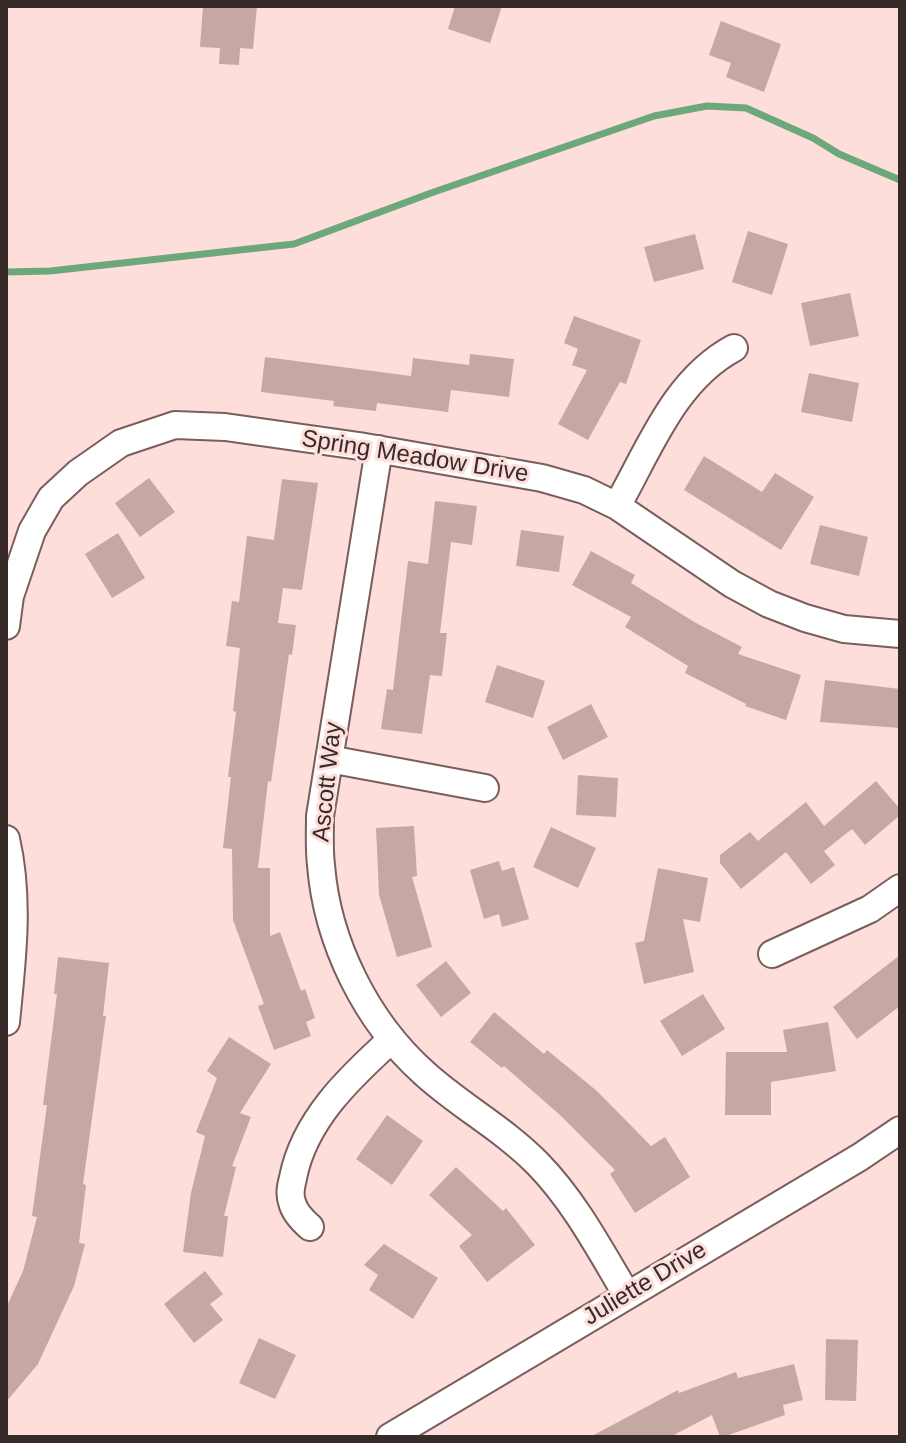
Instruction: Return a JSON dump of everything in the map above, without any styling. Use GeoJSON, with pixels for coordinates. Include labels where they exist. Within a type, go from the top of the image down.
{"type":"FeatureCollection","features":[{"type":"Feature","properties":{"kind":"street"},"geometry":{"type":"LineString","coordinates":[[617,506],[679,396],[697,374],[734,348]]}},
{"type":"Feature","properties":{"kind":"street","name":"Spring Meadow Drive"},"geometry":{"type":"LineString","coordinates":[[6,626],[10,596],[32,531],[51,498],[78,473],[121,443],[175,425],[225,427],[379,449],[542,478],[584,490],[617,506],[732,584],[769,604],[844,629],[900,634]]}},
{"type":"Feature","properties":{"kind":"street","name":"Ascott Way"},"geometry":{"type":"LineString","coordinates":[[379,449],[320,816],[321,865],[327,905],[343,956],[358,988],[392,1039],[422,1072],[511,1140],[561,1190],[627,1295]]}},
{"type":"Feature","properties":{"kind":"street"},"geometry":{"type":"LineString","coordinates":[[329,759],[485,788]]}},
{"type":"Feature","properties":{"kind":"street"},"geometry":{"type":"LineString","coordinates":[[6,839],[13,878],[15,917],[6,1022]]}},
{"type":"Feature","properties":{"kind":"street"},"geometry":{"type":"LineString","coordinates":[[772,954],[870,909],[900,888]]}},
{"type":"Feature","properties":{"kind":"street"},"geometry":{"type":"LineString","coordinates":[[310,1227],[292,1205],[290,1194],[295,1165],[312,1128],[328,1104],[353,1074],[392,1039]]}},
{"type":"Feature","properties":{"kind":"street","name":"Juliette Drive"},"geometry":{"type":"LineString","coordinates":[[390,1437],[860,1157],[900,1130]]}},
{"type":"Feature","properties":{"kind":"building"},"geometry":{"type":"Polygon","coordinates":[[[203,6],[257,6],[253,49],[240,48],[239,65],[219,64],[220,48],[200,47],[203,6]]]}},
{"type":"Feature","properties":{"kind":"building"},"geometry":{"type":"Polygon","coordinates":[[[455,6],[502,6],[490,43],[448,29],[455,6]]]}},
{"type":"Feature","properties":{"kind":"building"},"geometry":{"type":"Polygon","coordinates":[[[721,21],[781,44],[764,92],[726,77],[731,63],[709,55],[721,21]]]}},
{"type":"Feature","properties":{"kind":"building"},"geometry":{"type":"Polygon","coordinates":[[[748,231],[788,244],[772,295],[732,282],[748,231]]]}},
{"type":"Feature","properties":{"kind":"building"},"geometry":{"type":"Polygon","coordinates":[[[695,234],[704,269],[654,282],[644,247],[695,234]]]}},
{"type":"Feature","properties":{"kind":"building"},"geometry":{"type":"Polygon","coordinates":[[[850,293],[859,336],[810,346],[801,303],[850,293]]]}},
{"type":"Feature","properties":{"kind":"building"},"geometry":{"type":"Polygon","coordinates":[[[574,316],[641,340],[626,384],[620,382],[588,440],[558,424],[587,370],[572,365],[578,349],[564,343],[574,316]]]}},
{"type":"Feature","properties":{"kind":"building"},"geometry":{"type":"Polygon","coordinates":[[[470,354],[514,359],[509,397],[451,390],[448,412],[377,403],[376,411],[333,406],[334,401],[261,392],[265,357],[411,376],[413,358],[469,365],[470,354]]]}},
{"type":"Feature","properties":{"kind":"building"},"geometry":{"type":"Polygon","coordinates":[[[809,373],[859,383],[852,422],[801,412],[809,373]]]}},
{"type":"Feature","properties":{"kind":"building"},"geometry":{"type":"Polygon","coordinates":[[[704,456],[762,492],[775,473],[814,497],[781,550],[684,490],[704,456]]]}},
{"type":"Feature","properties":{"kind":"building"},"geometry":{"type":"Polygon","coordinates":[[[149,478],[175,512],[140,537],[115,503],[149,478]]]}},
{"type":"Feature","properties":{"kind":"building"},"geometry":{"type":"Polygon","coordinates":[[[282,479],[318,483],[302,590],[283,588],[278,623],[296,625],[271,782],[268,781],[258,868],[270,868],[270,936],[280,932],[301,991],[305,989],[315,1018],[306,1022],[311,1036],[274,1050],[258,1006],[264,1004],[233,920],[232,849],[223,848],[240,648],[226,646],[232,601],[239,602],[247,536],[274,540],[282,479]]]}},
{"type":"Feature","properties":{"kind":"building"},"geometry":{"type":"Polygon","coordinates":[[[435,501],[477,506],[472,545],[451,542],[440,633],[447,633],[442,676],[430,675],[422,734],[381,729],[387,689],[393,690],[408,561],[428,564],[435,501]]]}},
{"type":"Feature","properties":{"kind":"building"},"geometry":{"type":"Polygon","coordinates":[[[820,525],[868,537],[859,576],[810,564],[820,525]]]}},
{"type":"Feature","properties":{"kind":"building"},"geometry":{"type":"Polygon","coordinates":[[[521,530],[564,536],[559,572],[516,566],[521,530]]]}},
{"type":"Feature","properties":{"kind":"building"},"geometry":{"type":"Polygon","coordinates":[[[118,533],[145,578],[112,598],[85,554],[118,533]]]}},
{"type":"Feature","properties":{"kind":"building"},"geometry":{"type":"Polygon","coordinates":[[[591,551],[635,575],[631,583],[742,647],[738,654],[801,675],[786,720],[745,706],[685,673],[688,666],[625,627],[631,617],[572,585],[591,551]]]}},
{"type":"Feature","properties":{"kind":"building"},"geometry":{"type":"Polygon","coordinates":[[[497,665],[545,681],[533,718],[485,702],[497,665]]]}},
{"type":"Feature","properties":{"kind":"building"},"geometry":{"type":"Polygon","coordinates":[[[825,680],[900,689],[900,728],[820,722],[825,680]]]}},
{"type":"Feature","properties":{"kind":"building"},"geometry":{"type":"Polygon","coordinates":[[[591,704],[608,737],[563,760],[547,727],[591,704]]]}},
{"type":"Feature","properties":{"kind":"building"},"geometry":{"type":"Polygon","coordinates":[[[578,775],[618,778],[616,817],[576,815],[578,775]]]}},
{"type":"Feature","properties":{"kind":"building"},"geometry":{"type":"Polygon","coordinates":[[[876,781],[900,809],[900,815],[865,845],[852,829],[824,851],[835,865],[811,884],[786,852],[741,889],[720,863],[720,855],[750,832],[758,841],[806,802],[824,826],[876,781]]]}},
{"type":"Feature","properties":{"kind":"building"},"geometry":{"type":"Polygon","coordinates":[[[414,826],[417,876],[412,877],[432,947],[397,957],[379,895],[376,828],[414,826]]]}},
{"type":"Feature","properties":{"kind":"building"},"geometry":{"type":"Polygon","coordinates":[[[551,827],[596,848],[578,888],[533,867],[551,827]]]}},
{"type":"Feature","properties":{"kind":"building"},"geometry":{"type":"Polygon","coordinates":[[[499,861],[502,871],[514,867],[529,919],[502,927],[499,914],[484,919],[470,870],[499,861]]]}},
{"type":"Feature","properties":{"kind":"building"},"geometry":{"type":"Polygon","coordinates":[[[658,868],[708,878],[700,922],[683,919],[694,972],[644,984],[635,943],[644,941],[658,868]]]}},
{"type":"Feature","properties":{"kind":"building"},"geometry":{"type":"Polygon","coordinates":[[[900,955],[900,1006],[857,1039],[833,1007],[900,955]]]}},
{"type":"Feature","properties":{"kind":"building"},"geometry":{"type":"Polygon","coordinates":[[[58,957],[109,963],[103,1016],[106,1016],[83,1184],[86,1185],[79,1243],[85,1244],[74,1286],[38,1364],[6,1402],[6,1308],[23,1271],[37,1217],[32,1216],[47,1105],[43,1105],[57,994],[54,994],[58,957]]]}},
{"type":"Feature","properties":{"kind":"building"},"geometry":{"type":"Polygon","coordinates":[[[446,961],[471,993],[441,1017],[416,985],[446,961]]]}},
{"type":"Feature","properties":{"kind":"building"},"geometry":{"type":"Polygon","coordinates":[[[703,994],[725,1029],[682,1056],[660,1021],[703,994]]]}},
{"type":"Feature","properties":{"kind":"building"},"geometry":{"type":"Polygon","coordinates":[[[494,1012],[544,1054],[547,1050],[597,1091],[651,1146],[665,1137],[690,1177],[635,1213],[610,1174],[615,1170],[560,1115],[504,1066],[502,1068],[470,1042],[494,1012]]]}},
{"type":"Feature","properties":{"kind":"building"},"geometry":{"type":"Polygon","coordinates":[[[828,1022],[836,1071],[771,1082],[771,1115],[725,1115],[726,1052],[787,1052],[783,1030],[828,1022]]]}},
{"type":"Feature","properties":{"kind":"building"},"geometry":{"type":"Polygon","coordinates":[[[229,1037],[271,1064],[240,1113],[251,1117],[232,1166],[236,1167],[224,1216],[228,1216],[223,1257],[183,1252],[191,1193],[205,1136],[196,1132],[217,1078],[207,1071],[229,1037]]]}},
{"type":"Feature","properties":{"kind":"building"},"geometry":{"type":"Polygon","coordinates":[[[387,1115],[423,1141],[392,1185],[356,1159],[387,1115]]]}},
{"type":"Feature","properties":{"kind":"building"},"geometry":{"type":"Polygon","coordinates":[[[456,1167],[503,1211],[506,1208],[535,1245],[487,1282],[459,1246],[472,1235],[429,1195],[456,1167]]]}},
{"type":"Feature","properties":{"kind":"building"},"geometry":{"type":"Polygon","coordinates":[[[384,1244],[438,1278],[413,1319],[369,1290],[378,1275],[364,1265],[384,1244]]]}},
{"type":"Feature","properties":{"kind":"building"},"geometry":{"type":"Polygon","coordinates":[[[205,1271],[223,1294],[210,1304],[223,1320],[194,1343],[164,1304],[205,1271]]]}},
{"type":"Feature","properties":{"kind":"building"},"geometry":{"type":"Polygon","coordinates":[[[259,1338],[296,1355],[275,1399],[239,1383],[259,1338]]]}},
{"type":"Feature","properties":{"kind":"building"},"geometry":{"type":"Polygon","coordinates":[[[826,1339],[858,1340],[856,1401],[825,1400],[826,1339]]]}},
{"type":"Feature","properties":{"kind":"building"},"geometry":{"type":"Polygon","coordinates":[[[794,1364],[803,1400],[783,1405],[785,1415],[723,1437],[720,1437],[712,1415],[670,1437],[590,1437],[678,1390],[679,1393],[736,1372],[738,1378],[794,1364]]]}},
{"type":"Feature","properties":{"kind":"waterway"},"geometry":{"type":"LineString","coordinates":[[6,272],[50,271],[294,244],[654,116],[707,106],[746,108],[900,180]]}}]}
